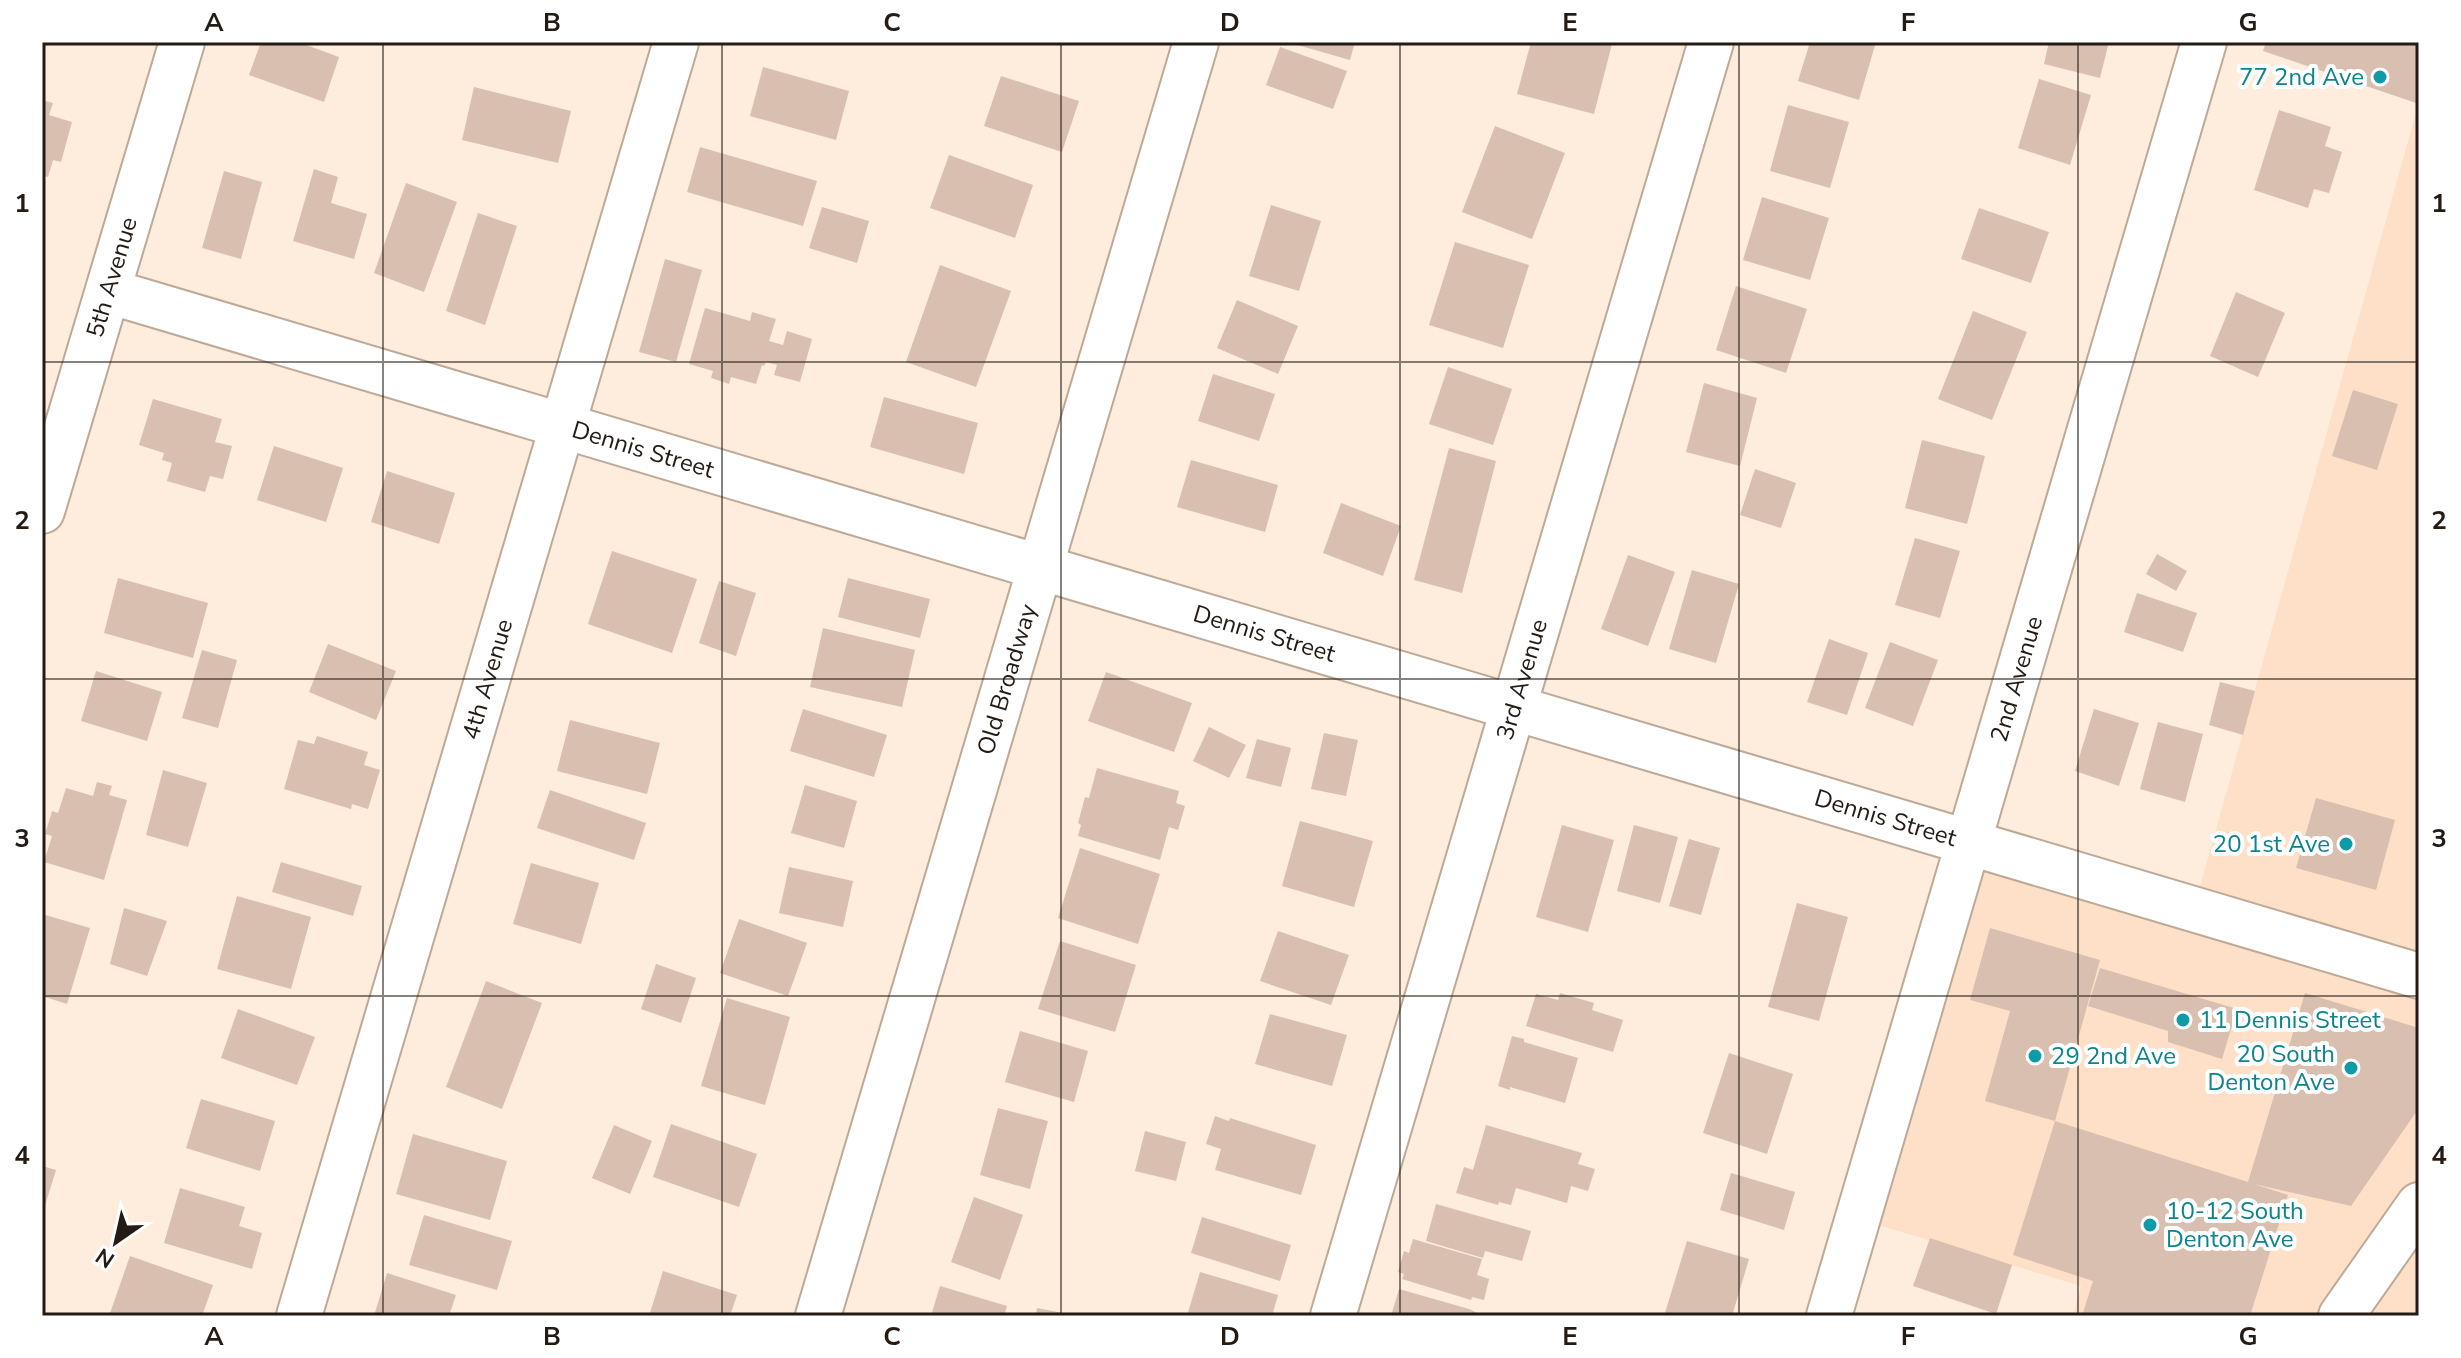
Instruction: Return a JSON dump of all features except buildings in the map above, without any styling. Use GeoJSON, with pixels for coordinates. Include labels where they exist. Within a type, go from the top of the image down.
{"type":"FeatureCollection","features":[{"type":"Feature","properties":{"kind":"street","name":"5th Avenue"},"geometry":{"type":"LineString","coordinates":[[43,502],[182,42]]}},
{"type":"Feature","properties":{"kind":"street","name":"4th Avenue"},"geometry":{"type":"LineString","coordinates":[[299,1316],[676,42]]}},
{"type":"Feature","properties":{"kind":"street","name":"Old Broadway"},"geometry":{"type":"LineString","coordinates":[[818,1316],[1196,42]]}},
{"type":"Feature","properties":{"kind":"street","name":"3rd Avenue"},"geometry":{"type":"LineString","coordinates":[[1333,1316],[1711,42]]}},
{"type":"Feature","properties":{"kind":"street","name":"2nd Avenue"},"geometry":{"type":"LineString","coordinates":[[1829,1316],[2204,42]]}},
{"type":"Feature","properties":{"kind":"street","name":"Dennis Street"},"geometry":{"type":"LineString","coordinates":[[108,291],[2419,976]]}},
{"type":"Feature","properties":{"kind":"street"},"geometry":{"type":"LineString","coordinates":[[2341,1316],[2419,1205]]}},
{"type":"Feature","properties":{"kind":"shaded area"},"geometry":{"type":"Polygon","coordinates":[[[2419,102],[2419,1316],[2073,1316],[2081,1286],[1862,1220],[1973,845],[2193,912],[2419,102]]]}},
{"type":"Feature","properties":{"kind":"place","name":"77 2nd Ave"},"geometry":{"type":"Point","coordinates":[2380,77]}},
{"type":"Feature","properties":{"kind":"place","name":"20 1st Ave"},"geometry":{"type":"Point","coordinates":[2346,844]}},
{"type":"Feature","properties":{"kind":"place","name":"11 Dennis Street"},"geometry":{"type":"Point","coordinates":[2183,1020]}},
{"type":"Feature","properties":{"kind":"place","name":"29 2nd Ave"},"geometry":{"type":"Point","coordinates":[2035,1056]}},
{"type":"Feature","properties":{"kind":"place","name":"20 South Denton Ave"},"geometry":{"type":"Point","coordinates":[2351,1068]}},
{"type":"Feature","properties":{"kind":"place","name":"10-12 South Denton Ave"},"geometry":{"type":"Point","coordinates":[2150,1225]}}]}
